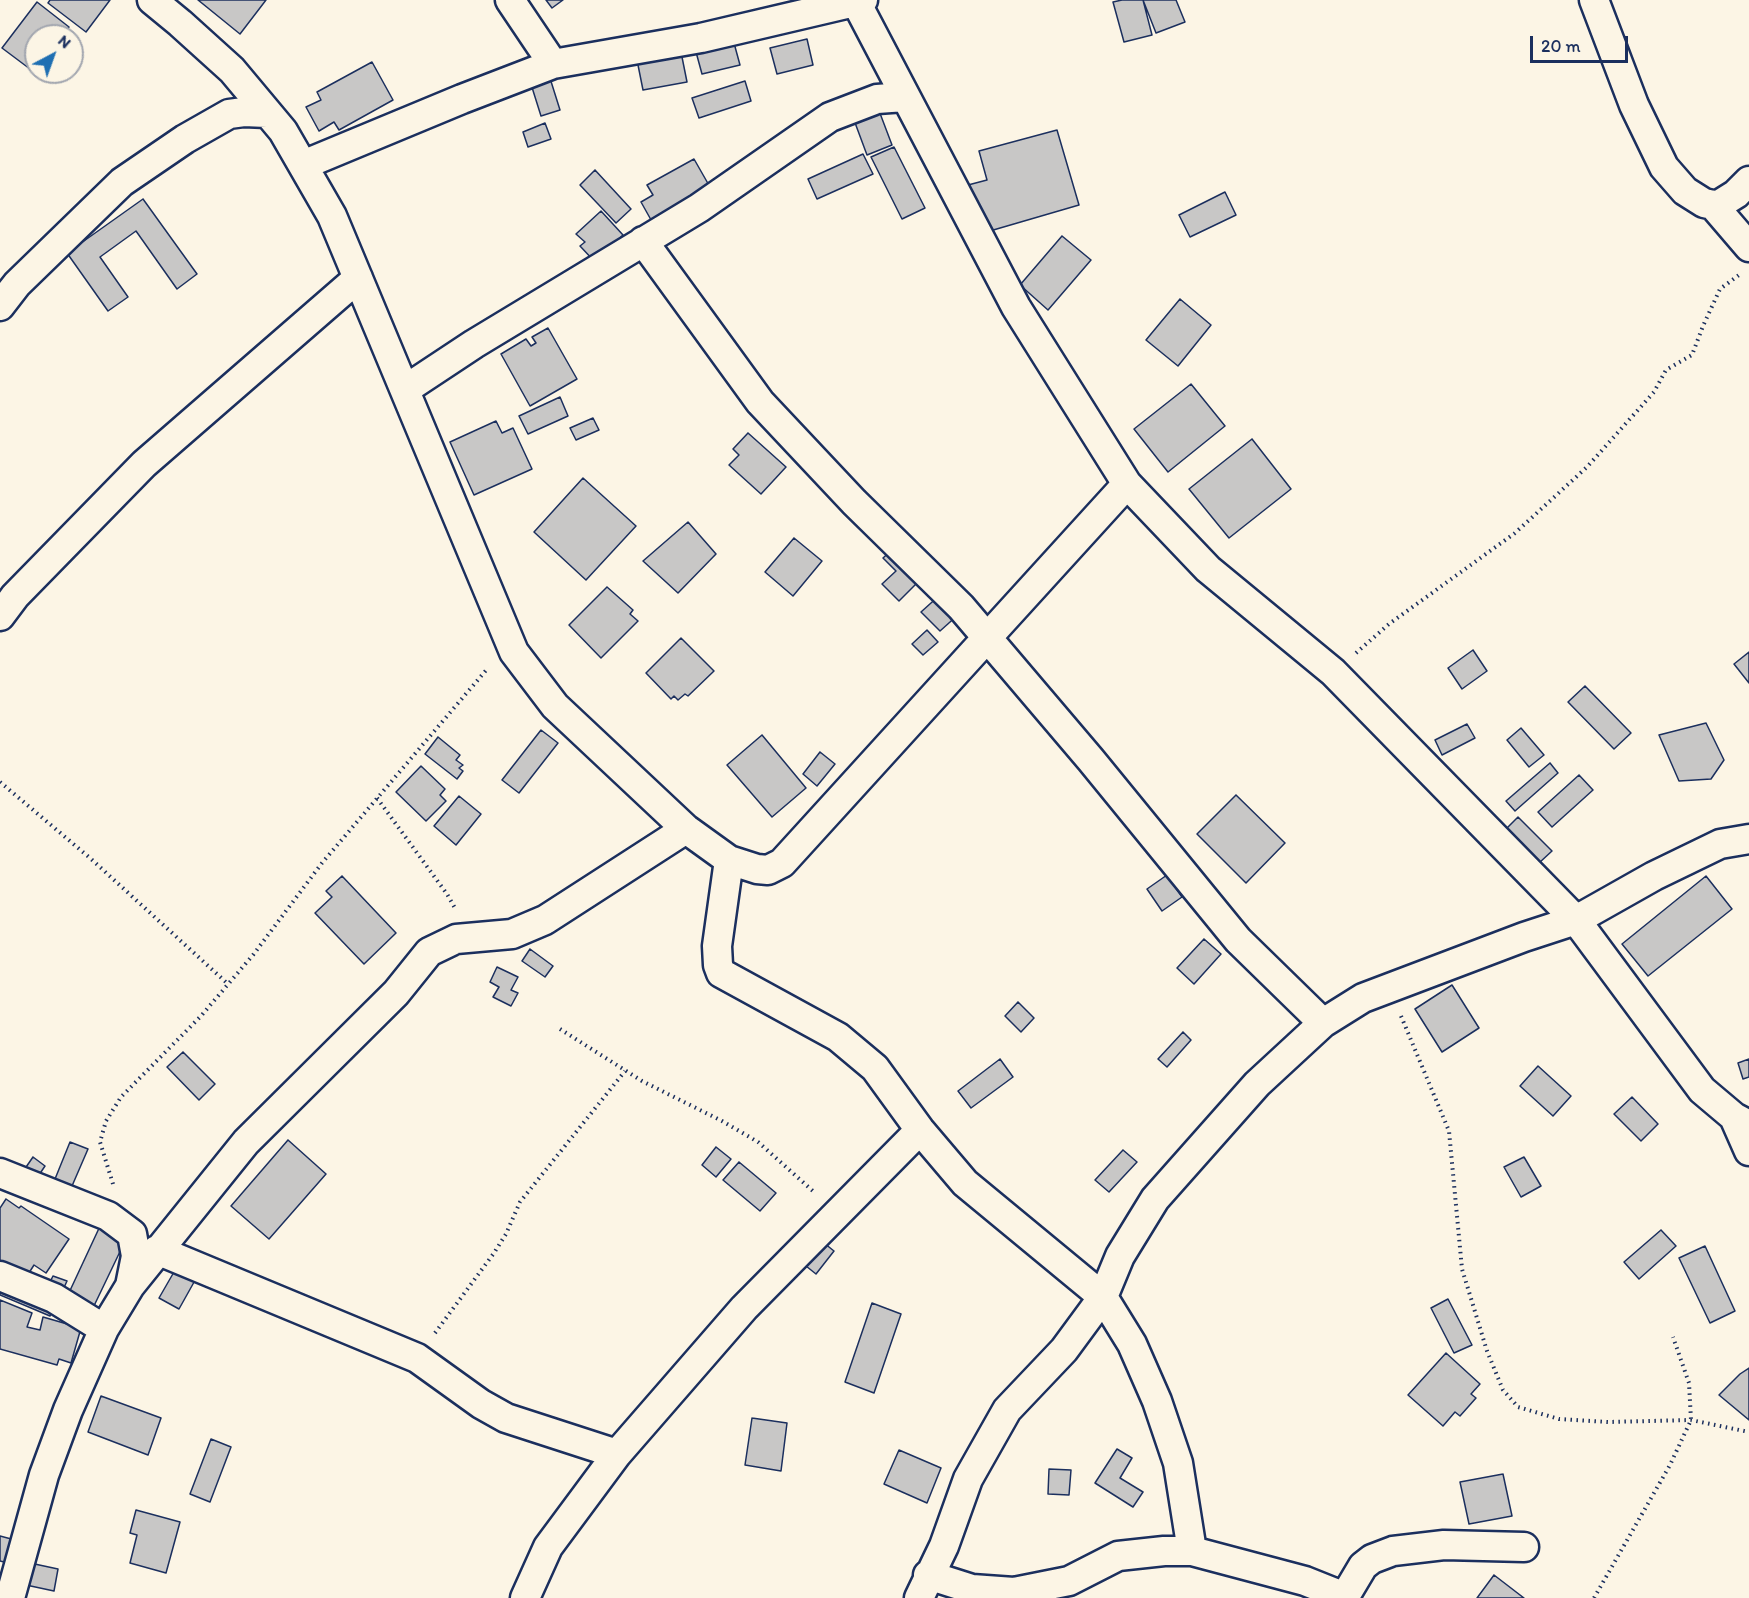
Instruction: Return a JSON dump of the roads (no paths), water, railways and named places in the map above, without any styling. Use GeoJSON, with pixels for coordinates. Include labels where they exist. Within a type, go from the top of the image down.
{"type":"FeatureCollection","features":[{"type":"Feature","properties":{"kind":"street"},"geometry":{"type":"LineString","coordinates":[[152,0],[232,70],[284,131],[332,216],[514,652],[555,706],[686,829],[729,860],[768,870],[782,863],[1127,484]]}},
{"type":"Feature","properties":{"kind":"street"},"geometry":{"type":"LineString","coordinates":[[510,0],[553,64]]}},
{"type":"Feature","properties":{"kind":"street"},"geometry":{"type":"LineString","coordinates":[[1594,0],[1634,105],[1664,167],[1685,190],[1704,203],[1713,205],[1736,194],[1749,181]]}},
{"type":"Feature","properties":{"kind":"street"},"geometry":{"type":"LineString","coordinates":[[303,165],[553,64],[701,38],[858,1],[905,97],[1016,307],[1127,484],[1208,569],[1333,672],[1576,920],[1701,1090],[1741,1121],[1749,1151]]}},
{"type":"Feature","properties":{"kind":"street"},"geometry":{"type":"LineString","coordinates":[[406,389],[474,344],[699,208],[830,117],[877,99],[905,97]]}},
{"type":"Feature","properties":{"kind":"street"},"geometry":{"type":"LineString","coordinates":[[0,306],[17,284],[122,182],[185,139],[229,114],[267,113]]}},
{"type":"Feature","properties":{"kind":"street"},"geometry":{"type":"LineString","coordinates":[[1713,205],[1749,247]]}},
{"type":"Feature","properties":{"kind":"street"},"geometry":{"type":"LineString","coordinates":[[643,241],[760,402],[854,502],[961,607],[1238,940],[1323,1023]]}},
{"type":"Feature","properties":{"kind":"street"},"geometry":{"type":"LineString","coordinates":[[0,616],[15,596],[144,464],[358,279]]}},
{"type":"Feature","properties":{"kind":"street"},"geometry":{"type":"LineString","coordinates":[[10,1598],[44,1475],[68,1410],[104,1329],[130,1286],[157,1250],[246,1142],[396,993],[429,952],[456,939],[512,934],[545,920],[686,829]]}},
{"type":"Feature","properties":{"kind":"street"},"geometry":{"type":"LineString","coordinates":[[1524,1548],[1444,1545],[1393,1551],[1372,1559],[1363,1566],[1344,1598],[1305,1581],[1192,1551],[1164,1551],[1118,1557],[1069,1581],[1014,1592],[924,1587],[944,1546],[968,1479],[1007,1410],[1064,1350],[1102,1297],[1120,1256],[1155,1199],[1257,1084],[1323,1023],[1363,998],[1524,937],[1576,920],[1654,876],[1720,844],[1749,839]]}},
{"type":"Feature","properties":{"kind":"street"},"geometry":{"type":"LineString","coordinates":[[729,860],[717,946],[721,973],[838,1037],[876,1068],[920,1130],[965,1183],[1102,1297],[1132,1344],[1157,1401],[1178,1463],[1192,1551]]}},
{"type":"Feature","properties":{"kind":"street"},"geometry":{"type":"LineString","coordinates":[[525,1598],[548,1547],[617,1454],[744,1308],[920,1130]]}},
{"type":"Feature","properties":{"kind":"street"},"geometry":{"type":"LineString","coordinates":[[0,1173],[108,1216],[132,1234],[136,1256],[130,1286]]}},
{"type":"Feature","properties":{"kind":"street"},"geometry":{"type":"LineString","coordinates":[[157,1250],[417,1358],[481,1404],[506,1418],[617,1454]]}},
{"type":"Feature","properties":{"kind":"street"},"geometry":{"type":"LineString","coordinates":[[0,1276],[54,1298],[104,1329]]}}]}
